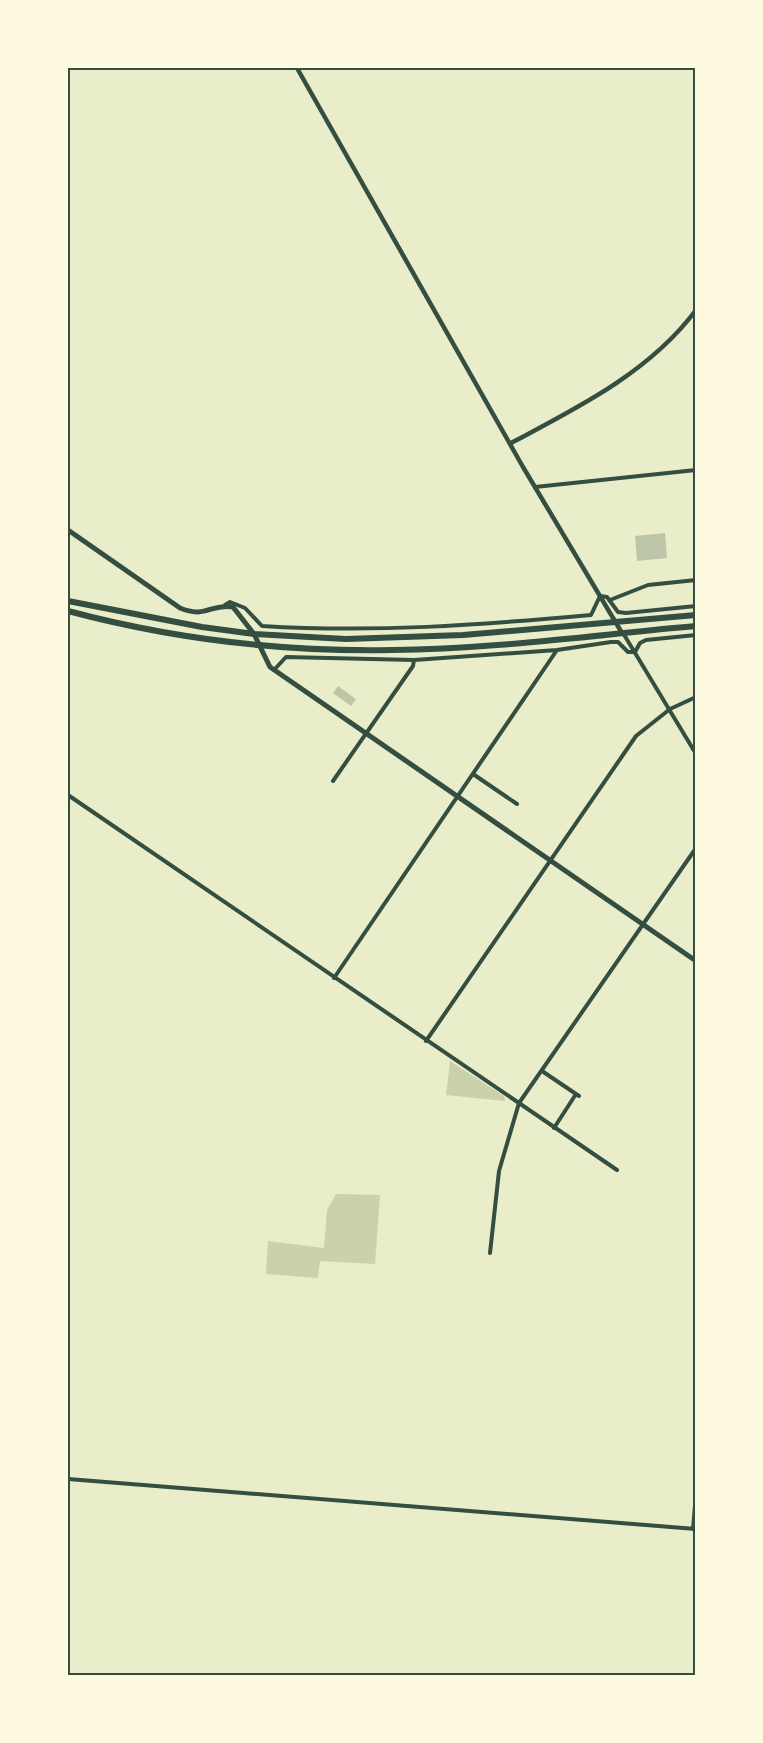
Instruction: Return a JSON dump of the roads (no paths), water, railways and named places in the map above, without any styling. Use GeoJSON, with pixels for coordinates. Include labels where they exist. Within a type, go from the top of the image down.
{"type":"FeatureCollection","features":[{"type":"Feature","properties":{"kind":"highway"},"geometry":{"type":"LineString","coordinates":[[68,601],[111,612],[254,634],[346,639],[392,638],[696,615]]}},
{"type":"Feature","properties":{"kind":"highway"},"geometry":{"type":"LineString","coordinates":[[68,611],[175,635],[261,646],[394,650],[470,646],[696,626]]}},
{"type":"Feature","properties":{"kind":"main road"},"geometry":{"type":"LineString","coordinates":[[68,530],[180,608],[199,614],[225,605],[239,611],[261,646],[267,663],[274,670],[549,862],[696,961]]}},
{"type":"Feature","properties":{"kind":"street"},"geometry":{"type":"LineString","coordinates":[[297,68],[535,487],[696,754]]}},
{"type":"Feature","properties":{"kind":"street"},"geometry":{"type":"LineString","coordinates":[[511,443],[604,392],[667,340],[696,310]]}},
{"type":"Feature","properties":{"kind":"street"},"geometry":{"type":"LineString","coordinates":[[535,487],[696,470]]}},
{"type":"Feature","properties":{"kind":"street"},"geometry":{"type":"LineString","coordinates":[[610,600],[648,585],[696,580]]}},
{"type":"Feature","properties":{"kind":"street"},"geometry":{"type":"LineString","coordinates":[[600,596],[607,597],[618,612],[626,613],[696,606]]}},
{"type":"Feature","properties":{"kind":"street"},"geometry":{"type":"LineString","coordinates":[[225,605],[230,602],[241,604],[262,626],[335,630],[415,630],[591,615],[600,596]]}},
{"type":"Feature","properties":{"kind":"street"},"geometry":{"type":"LineString","coordinates":[[635,652],[640,643],[646,640],[696,635]]}},
{"type":"Feature","properties":{"kind":"street"},"geometry":{"type":"LineString","coordinates":[[274,670],[286,657],[414,660],[557,650],[611,642],[618,642],[628,652],[635,652]]}},
{"type":"Feature","properties":{"kind":"street"},"geometry":{"type":"LineString","coordinates":[[334,978],[557,650]]}},
{"type":"Feature","properties":{"kind":"street"},"geometry":{"type":"LineString","coordinates":[[333,781],[413,666],[414,660]]}},
{"type":"Feature","properties":{"kind":"street"},"geometry":{"type":"LineString","coordinates":[[426,1041],[636,736],[670,709],[696,698]]}},
{"type":"Feature","properties":{"kind":"street"},"geometry":{"type":"LineString","coordinates":[[473,774],[517,804]]}},
{"type":"Feature","properties":{"kind":"street"},"geometry":{"type":"LineString","coordinates":[[68,795],[617,1170]]}},
{"type":"Feature","properties":{"kind":"street"},"geometry":{"type":"LineString","coordinates":[[490,1253],[499,1171],[519,1103],[696,848]]}},
{"type":"Feature","properties":{"kind":"street"},"geometry":{"type":"LineString","coordinates":[[542,1071],[578,1095],[554,1128]]}},
{"type":"Feature","properties":{"kind":"street"},"geometry":{"type":"LineString","coordinates":[[68,1479],[694,1529],[696,1494]]}}]}
